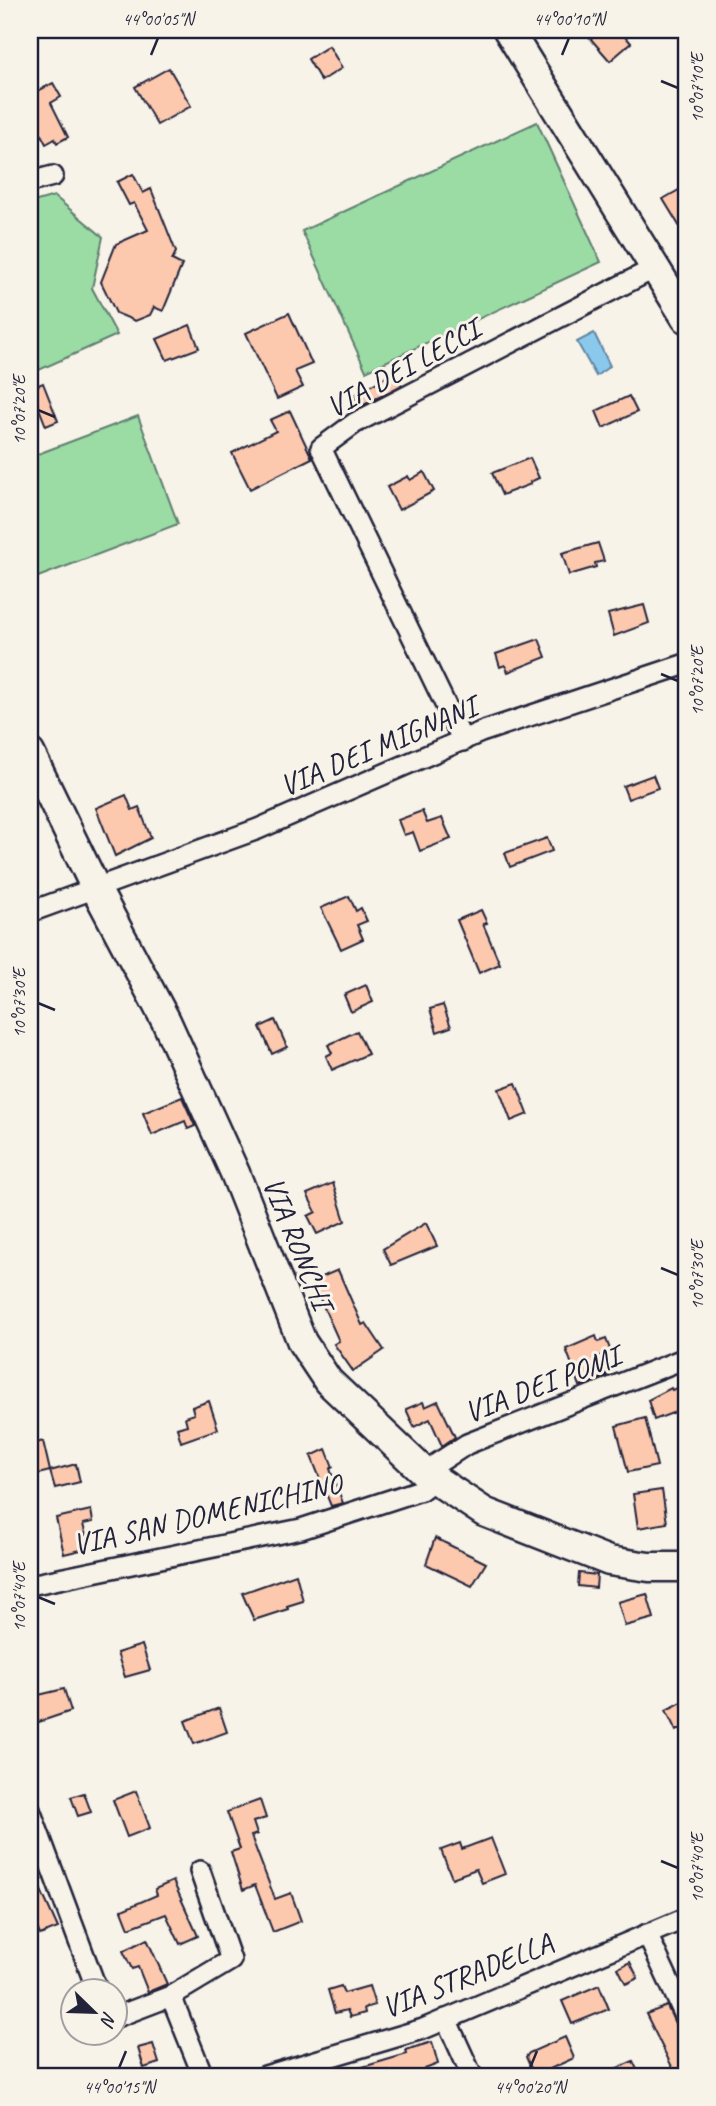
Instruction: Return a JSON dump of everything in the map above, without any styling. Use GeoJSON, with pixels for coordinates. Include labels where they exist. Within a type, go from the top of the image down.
{"type":"FeatureCollection","features":[{"type":"Feature","properties":{"kind":"street"},"geometry":{"type":"LineString","coordinates":[[508,30],[686,318]]}},
{"type":"Feature","properties":{"kind":"street"},"geometry":{"type":"LineString","coordinates":[[30,182],[53,176]]}},
{"type":"Feature","properties":{"kind":"street","name":"VIA DEI LECCI"},"geometry":{"type":"LineString","coordinates":[[463,741],[321,448],[355,423],[654,268]]}},
{"type":"Feature","properties":{"kind":"street","name":"VIA DEI MIGNANI"},"geometry":{"type":"LineString","coordinates":[[30,912],[258,829],[463,741],[686,664]]}},
{"type":"Feature","properties":{"kind":"street","name":"VIA RONCHI"},"geometry":{"type":"LineString","coordinates":[[30,753],[96,889],[166,1021],[223,1147],[302,1342],[328,1381],[429,1476],[484,1512],[569,1548],[609,1561],[649,1567],[686,1567]]}},
{"type":"Feature","properties":{"kind":"street","name":"VIA DEI POMI"},"geometry":{"type":"LineString","coordinates":[[429,1476],[467,1444],[686,1358]]}},
{"type":"Feature","properties":{"kind":"street","name":"VIA SAN DOMENICHINO"},"geometry":{"type":"LineString","coordinates":[[30,1585],[301,1529],[421,1490],[429,1476]]}},
{"type":"Feature","properties":{"kind":"street"},"geometry":{"type":"LineString","coordinates":[[30,1810],[92,1976]]}},
{"type":"Feature","properties":{"kind":"street"},"geometry":{"type":"LineString","coordinates":[[130,2012],[171,1996],[231,1961],[201,1871]]}},
{"type":"Feature","properties":{"kind":"street","name":"VIA STRADELLA"},"geometry":{"type":"LineString","coordinates":[[265,2076],[446,2019],[686,1918]]}},
{"type":"Feature","properties":{"kind":"street"},"geometry":{"type":"LineString","coordinates":[[647,1934],[686,2018]]}},
{"type":"Feature","properties":{"kind":"street"},"geometry":{"type":"LineString","coordinates":[[171,1996],[203,2076]]}},
{"type":"Feature","properties":{"kind":"street"},"geometry":{"type":"LineString","coordinates":[[446,2019],[472,2076]]}},
{"type":"Feature","properties":{"kind":"green space"},"geometry":{"type":"Polygon","coordinates":[[[537,122],[601,262],[366,371],[302,231],[537,122]]]}},
{"type":"Feature","properties":{"kind":"green space"},"geometry":{"type":"Polygon","coordinates":[[[54,196],[103,237],[92,288],[117,335],[30,374],[30,203],[54,196]]]}},
{"type":"Feature","properties":{"kind":"green space"},"geometry":{"type":"Polygon","coordinates":[[[138,416],[178,524],[30,580],[30,457],[138,416]]]}},
{"type":"Feature","properties":{"kind":"water"},"geometry":{"type":"Polygon","coordinates":[[[594,333],[610,366],[596,376],[577,342],[594,333]]]}},
{"type":"Feature","properties":{"kind":"building"},"geometry":{"type":"Polygon","coordinates":[[[583,30],[620,30],[631,43],[610,61],[583,30]]]}},
{"type":"Feature","properties":{"kind":"building"},"geometry":{"type":"Polygon","coordinates":[[[329,46],[342,68],[321,81],[308,59],[329,46]]]}},
{"type":"Feature","properties":{"kind":"building"},"geometry":{"type":"Polygon","coordinates":[[[169,68],[191,106],[157,125],[135,87],[169,68]]]}},
{"type":"Feature","properties":{"kind":"building"},"geometry":{"type":"Polygon","coordinates":[[[53,83],[61,97],[51,103],[68,137],[57,143],[55,139],[46,144],[32,117],[37,114],[30,95],[53,83]]]}},
{"type":"Feature","properties":{"kind":"building"},"geometry":{"type":"Polygon","coordinates":[[[133,174],[143,193],[151,189],[176,252],[172,260],[182,265],[163,311],[154,307],[150,315],[135,321],[116,313],[101,282],[116,244],[148,230],[134,203],[129,205],[117,182],[133,174]]]}},
{"type":"Feature","properties":{"kind":"building"},"geometry":{"type":"Polygon","coordinates":[[[686,186],[686,237],[663,199],[686,186]]]}},
{"type":"Feature","properties":{"kind":"building"},"geometry":{"type":"Polygon","coordinates":[[[289,313],[312,364],[295,371],[303,387],[277,399],[246,333],[289,313]]]}},
{"type":"Feature","properties":{"kind":"building"},"geometry":{"type":"Polygon","coordinates":[[[190,325],[199,348],[167,360],[157,339],[190,325]]]}},
{"type":"Feature","properties":{"kind":"building"},"geometry":{"type":"Polygon","coordinates":[[[394,372],[402,385],[360,407],[353,396],[394,372]]]}},
{"type":"Feature","properties":{"kind":"building"},"geometry":{"type":"Polygon","coordinates":[[[43,383],[58,421],[46,426],[31,388],[43,383]]]}},
{"type":"Feature","properties":{"kind":"building"},"geometry":{"type":"Polygon","coordinates":[[[629,396],[637,412],[603,428],[596,411],[629,396]]]}},
{"type":"Feature","properties":{"kind":"building"},"geometry":{"type":"Polygon","coordinates":[[[290,411],[312,458],[250,489],[232,453],[276,431],[270,420],[290,411]]]}},
{"type":"Feature","properties":{"kind":"building"},"geometry":{"type":"Polygon","coordinates":[[[530,458],[539,478],[530,482],[531,484],[502,495],[492,473],[530,458]]]}},
{"type":"Feature","properties":{"kind":"building"},"geometry":{"type":"Polygon","coordinates":[[[424,472],[434,491],[399,510],[387,487],[408,476],[410,480],[424,472]]]}},
{"type":"Feature","properties":{"kind":"building"},"geometry":{"type":"Polygon","coordinates":[[[598,543],[604,561],[595,563],[596,567],[569,575],[562,553],[598,543]]]}},
{"type":"Feature","properties":{"kind":"building"},"geometry":{"type":"Polygon","coordinates":[[[644,605],[649,623],[614,636],[608,614],[644,605]]]}},
{"type":"Feature","properties":{"kind":"building"},"geometry":{"type":"Polygon","coordinates":[[[539,639],[546,657],[508,672],[505,665],[500,667],[496,654],[539,639]]]}},
{"type":"Feature","properties":{"kind":"building"},"geometry":{"type":"Polygon","coordinates":[[[653,775],[658,788],[628,799],[623,786],[653,775]]]}},
{"type":"Feature","properties":{"kind":"building"},"geometry":{"type":"Polygon","coordinates":[[[126,795],[132,810],[139,807],[151,838],[115,856],[96,808],[126,795]]]}},
{"type":"Feature","properties":{"kind":"building"},"geometry":{"type":"Polygon","coordinates":[[[422,811],[427,823],[442,818],[451,839],[420,851],[413,832],[404,835],[398,820],[422,811]]]}},
{"type":"Feature","properties":{"kind":"building"},"geometry":{"type":"Polygon","coordinates":[[[547,838],[552,851],[510,867],[505,853],[547,838]]]}},
{"type":"Feature","properties":{"kind":"building"},"geometry":{"type":"Polygon","coordinates":[[[349,896],[356,911],[361,908],[367,921],[357,925],[363,939],[341,949],[321,908],[349,896]]]}},
{"type":"Feature","properties":{"kind":"building"},"geometry":{"type":"Polygon","coordinates":[[[481,910],[487,923],[483,924],[500,964],[479,973],[457,920],[481,910]]]}},
{"type":"Feature","properties":{"kind":"building"},"geometry":{"type":"Polygon","coordinates":[[[366,985],[373,1002],[351,1012],[344,995],[366,985]]]}},
{"type":"Feature","properties":{"kind":"building"},"geometry":{"type":"Polygon","coordinates":[[[443,1005],[451,1027],[437,1032],[430,1009],[443,1005]]]}},
{"type":"Feature","properties":{"kind":"building"},"geometry":{"type":"Polygon","coordinates":[[[275,1020],[287,1047],[272,1054],[260,1027],[275,1020]]]}},
{"type":"Feature","properties":{"kind":"building"},"geometry":{"type":"Polygon","coordinates":[[[357,1031],[368,1054],[332,1070],[326,1056],[332,1053],[328,1045],[357,1031]]]}},
{"type":"Feature","properties":{"kind":"building"},"geometry":{"type":"Polygon","coordinates":[[[516,1083],[528,1114],[511,1121],[499,1089],[516,1083]]]}},
{"type":"Feature","properties":{"kind":"building"},"geometry":{"type":"Polygon","coordinates":[[[182,1097],[195,1126],[188,1129],[185,1121],[152,1135],[143,1113],[182,1097]]]}},
{"type":"Feature","properties":{"kind":"building"},"geometry":{"type":"Polygon","coordinates":[[[333,1183],[345,1221],[317,1234],[308,1216],[316,1212],[307,1194],[333,1183]]]}},
{"type":"Feature","properties":{"kind":"building"},"geometry":{"type":"Polygon","coordinates":[[[426,1223],[437,1246],[391,1265],[383,1249],[426,1223]]]}},
{"type":"Feature","properties":{"kind":"building"},"geometry":{"type":"Polygon","coordinates":[[[338,1270],[362,1325],[366,1323],[384,1350],[353,1371],[334,1344],[339,1341],[312,1281],[338,1270]]]}},
{"type":"Feature","properties":{"kind":"building"},"geometry":{"type":"Polygon","coordinates":[[[596,1336],[598,1342],[606,1339],[611,1352],[598,1357],[607,1376],[580,1386],[566,1349],[596,1336]]]}},
{"type":"Feature","properties":{"kind":"building"},"geometry":{"type":"Polygon","coordinates":[[[686,1385],[686,1408],[654,1420],[648,1400],[671,1388],[672,1390],[686,1385]]]}},
{"type":"Feature","properties":{"kind":"building"},"geometry":{"type":"Polygon","coordinates":[[[209,1401],[218,1429],[181,1442],[177,1428],[187,1425],[185,1417],[194,1414],[192,1407],[209,1401]]]}},
{"type":"Feature","properties":{"kind":"building"},"geometry":{"type":"Polygon","coordinates":[[[438,1401],[455,1437],[442,1446],[430,1419],[414,1427],[406,1409],[423,1402],[425,1407],[438,1401]]]}},
{"type":"Feature","properties":{"kind":"building"},"geometry":{"type":"Polygon","coordinates":[[[645,1418],[657,1466],[628,1472],[616,1426],[645,1418]]]}},
{"type":"Feature","properties":{"kind":"building"},"geometry":{"type":"Polygon","coordinates":[[[43,1441],[50,1471],[30,1476],[30,1445],[43,1441]]]}},
{"type":"Feature","properties":{"kind":"building"},"geometry":{"type":"Polygon","coordinates":[[[326,1449],[333,1467],[330,1469],[343,1503],[331,1506],[311,1456],[326,1449]]]}},
{"type":"Feature","properties":{"kind":"building"},"geometry":{"type":"Polygon","coordinates":[[[76,1464],[80,1482],[55,1488],[50,1471],[76,1464]]]}},
{"type":"Feature","properties":{"kind":"building"},"geometry":{"type":"Polygon","coordinates":[[[662,1490],[667,1523],[638,1528],[633,1494],[662,1490]]]}},
{"type":"Feature","properties":{"kind":"building"},"geometry":{"type":"Polygon","coordinates":[[[91,1510],[93,1522],[83,1524],[89,1548],[64,1554],[56,1518],[91,1510]]]}},
{"type":"Feature","properties":{"kind":"building"},"geometry":{"type":"Polygon","coordinates":[[[435,1538],[486,1563],[472,1586],[426,1564],[435,1538]]]}},
{"type":"Feature","properties":{"kind":"building"},"geometry":{"type":"Polygon","coordinates":[[[579,1573],[597,1575],[596,1588],[578,1586],[579,1573]]]}},
{"type":"Feature","properties":{"kind":"building"},"geometry":{"type":"Polygon","coordinates":[[[296,1574],[303,1601],[254,1620],[242,1593],[296,1574]]]}},
{"type":"Feature","properties":{"kind":"building"},"geometry":{"type":"Polygon","coordinates":[[[647,1594],[654,1618],[625,1626],[618,1602],[647,1594]]]}},
{"type":"Feature","properties":{"kind":"building"},"geometry":{"type":"Polygon","coordinates":[[[142,1645],[150,1670],[125,1677],[117,1653],[142,1645]]]}},
{"type":"Feature","properties":{"kind":"building"},"geometry":{"type":"Polygon","coordinates":[[[64,1689],[71,1711],[36,1723],[30,1697],[64,1689]]]}},
{"type":"Feature","properties":{"kind":"building"},"geometry":{"type":"Polygon","coordinates":[[[686,1700],[686,1726],[676,1731],[666,1710],[686,1700]]]}},
{"type":"Feature","properties":{"kind":"building"},"geometry":{"type":"Polygon","coordinates":[[[219,1708],[227,1732],[194,1744],[185,1721],[219,1708]]]}},
{"type":"Feature","properties":{"kind":"building"},"geometry":{"type":"Polygon","coordinates":[[[136,1791],[150,1828],[127,1837],[113,1800],[136,1791]]]}},
{"type":"Feature","properties":{"kind":"building"},"geometry":{"type":"Polygon","coordinates":[[[84,1793],[91,1812],[78,1816],[71,1797],[84,1793]]]}},
{"type":"Feature","properties":{"kind":"building"},"geometry":{"type":"Polygon","coordinates":[[[260,1800],[266,1818],[253,1822],[257,1834],[251,1836],[275,1899],[291,1893],[301,1921],[273,1932],[255,1885],[243,1890],[231,1852],[240,1849],[227,1812],[260,1800]]]}},
{"type":"Feature","properties":{"kind":"building"},"geometry":{"type":"Polygon","coordinates":[[[491,1838],[505,1874],[482,1883],[476,1869],[452,1878],[441,1850],[460,1843],[462,1849],[491,1838]]]}},
{"type":"Feature","properties":{"kind":"building"},"geometry":{"type":"Polygon","coordinates":[[[30,1866],[58,1928],[40,1935],[30,1911],[30,1866]]]}},
{"type":"Feature","properties":{"kind":"building"},"geometry":{"type":"Polygon","coordinates":[[[173,1881],[198,1936],[180,1944],[166,1914],[129,1928],[122,1910],[157,1895],[155,1889],[173,1881]]]}},
{"type":"Feature","properties":{"kind":"building"},"geometry":{"type":"Polygon","coordinates":[[[147,1939],[167,1984],[148,1992],[138,1967],[132,1969],[123,1951],[147,1939]]]}},
{"type":"Feature","properties":{"kind":"building"},"geometry":{"type":"Polygon","coordinates":[[[630,1962],[638,1978],[626,1984],[618,1968],[630,1962]]]}},
{"type":"Feature","properties":{"kind":"building"},"geometry":{"type":"Polygon","coordinates":[[[599,1985],[609,2009],[572,2024],[562,2001],[599,1985]]]}},
{"type":"Feature","properties":{"kind":"building"},"geometry":{"type":"Polygon","coordinates":[[[341,1986],[344,1993],[369,1986],[375,2005],[364,2008],[365,2013],[350,2017],[347,2010],[335,2013],[328,1990],[341,1986]]]}},
{"type":"Feature","properties":{"kind":"building"},"geometry":{"type":"Polygon","coordinates":[[[667,2006],[686,2047],[686,2070],[676,2075],[646,2014],[667,2006]]]}},
{"type":"Feature","properties":{"kind":"building"},"geometry":{"type":"Polygon","coordinates":[[[565,2037],[574,2058],[539,2074],[533,2073],[526,2057],[529,2053],[565,2037]]]}},
{"type":"Feature","properties":{"kind":"building"},"geometry":{"type":"Polygon","coordinates":[[[432,2042],[438,2064],[425,2069],[426,2076],[390,2076],[388,2071],[376,2076],[342,2076],[342,2073],[407,2054],[406,2050],[432,2042]]]}},
{"type":"Feature","properties":{"kind":"building"},"geometry":{"type":"Polygon","coordinates":[[[153,2044],[159,2063],[144,2068],[138,2048],[153,2044]]]}},
{"type":"Feature","properties":{"kind":"building"},"geometry":{"type":"Polygon","coordinates":[[[633,2061],[640,2076],[599,2076],[633,2061]]]}}]}
